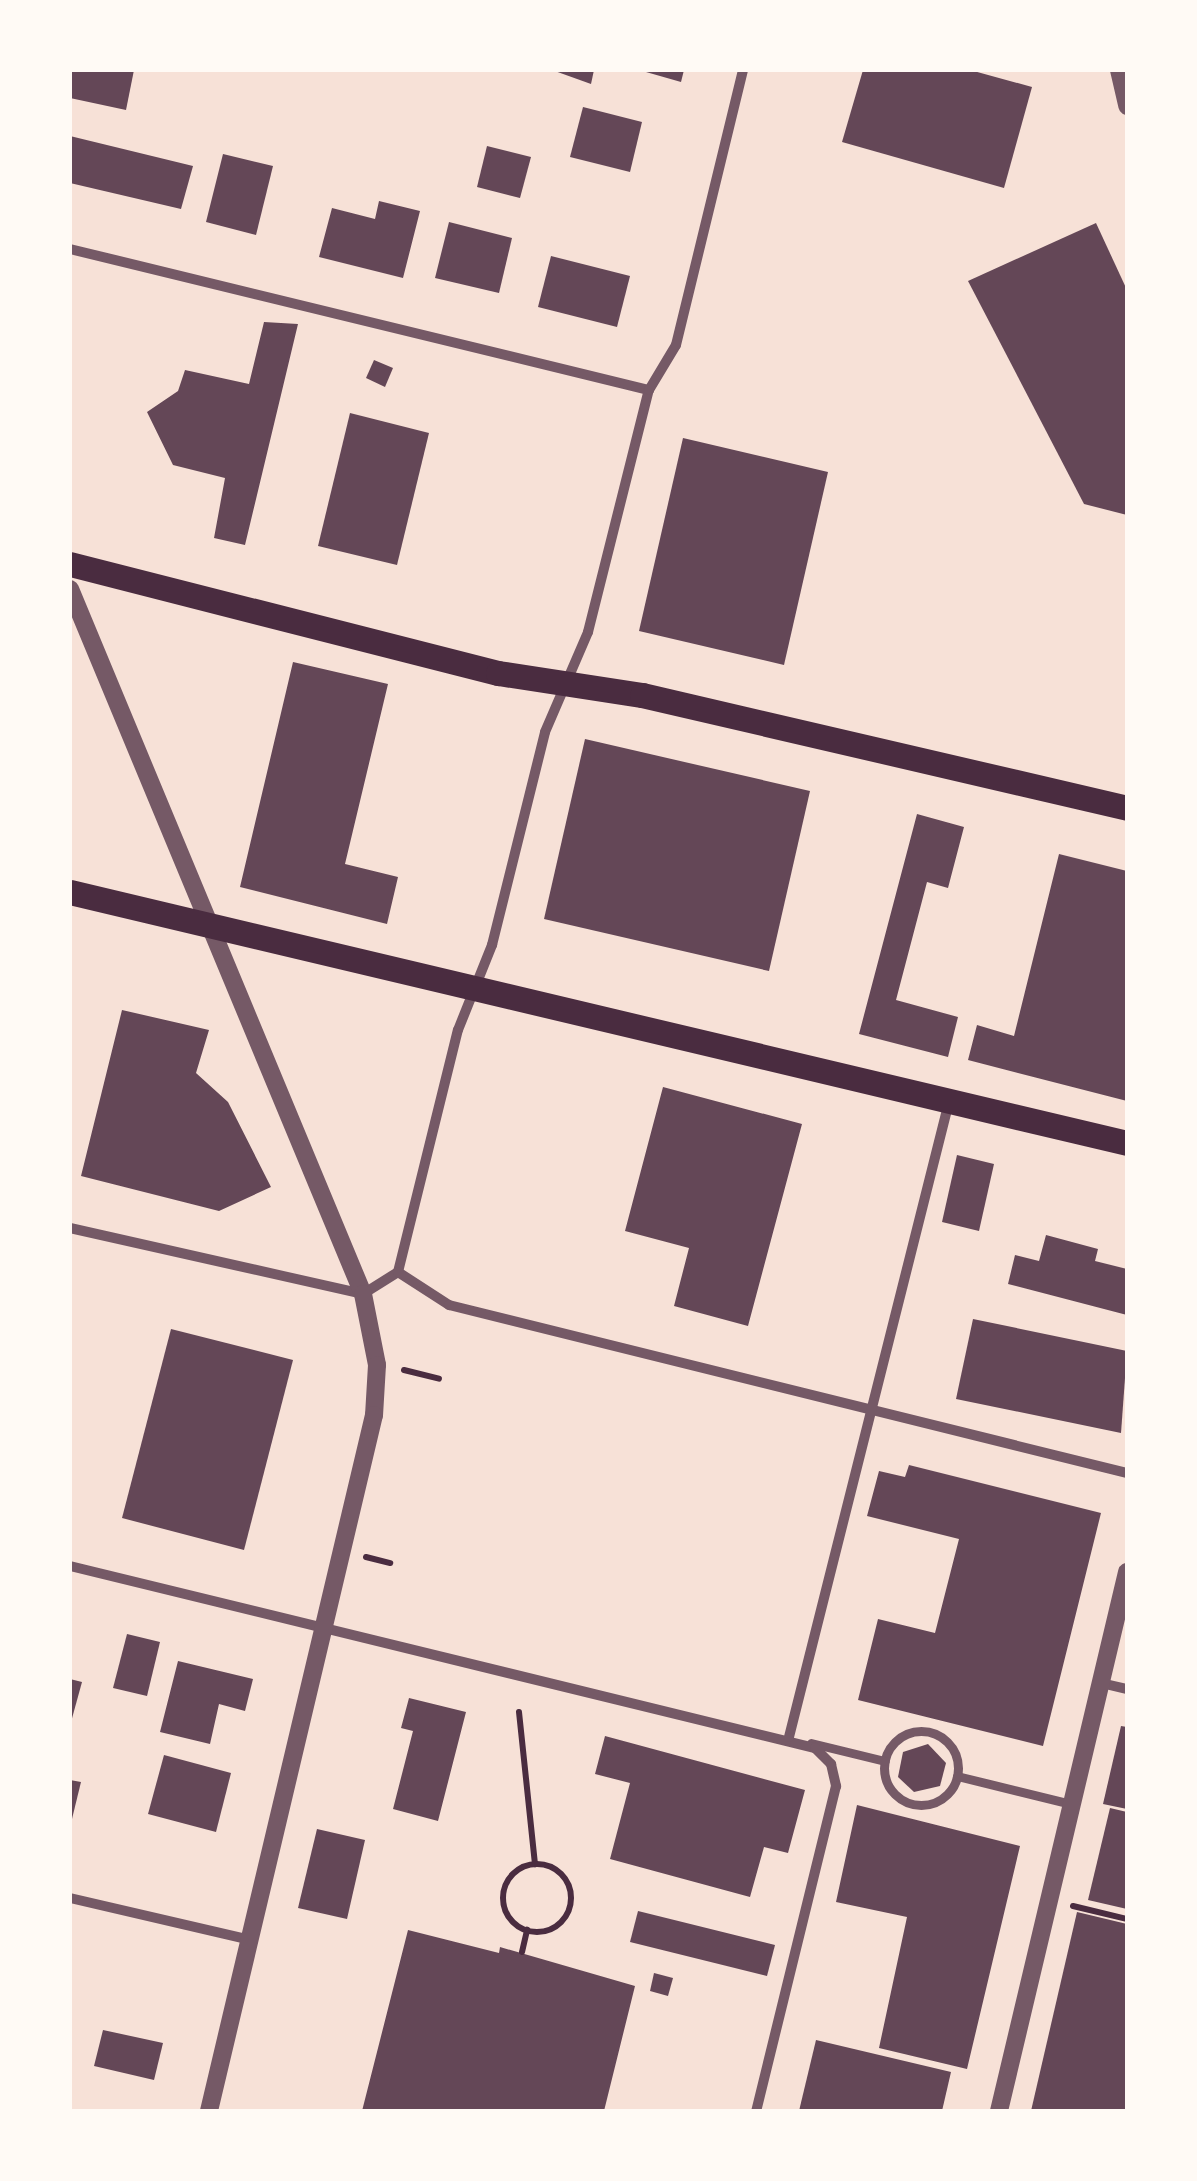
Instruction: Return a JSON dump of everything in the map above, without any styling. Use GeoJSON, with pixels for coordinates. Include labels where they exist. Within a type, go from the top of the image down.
{"type":"FeatureCollection","features":[{"type":"Feature","properties":{"kind":"main road"},"geometry":{"type":"LineString","coordinates":[[70,564],[498,673],[642,695],[1127,808]]}},
{"type":"Feature","properties":{"kind":"main road"},"geometry":{"type":"LineString","coordinates":[[70,892],[1127,1143]]}},
{"type":"Feature","properties":{"kind":"street"},"geometry":{"type":"LineString","coordinates":[[70,1228],[363,1294],[398,1272],[458,1030],[478,989],[564,683],[588,632],[648,390],[676,345],[743,70]]}},
{"type":"Feature","properties":{"kind":"street"},"geometry":{"type":"LineString","coordinates":[[1119,70],[1127,106]]}},
{"type":"Feature","properties":{"kind":"street"},"geometry":{"type":"LineString","coordinates":[[70,249],[648,390]]}},
{"type":"Feature","properties":{"kind":"street"},"geometry":{"type":"LineString","coordinates":[[70,589],[363,1294],[376,1366],[374,1416],[209,2111]]}},
{"type":"Feature","properties":{"kind":"street"},"geometry":{"type":"LineString","coordinates":[[789,1738],[949,1101]]}},
{"type":"Feature","properties":{"kind":"street"},"geometry":{"type":"LineString","coordinates":[[398,1272],[449,1305],[1127,1473]]}},
{"type":"Feature","properties":{"kind":"street"},"geometry":{"type":"LineString","coordinates":[[70,1566],[885,1761]]}},
{"type":"Feature","properties":{"kind":"street"},"geometry":{"type":"LineString","coordinates":[[999,2111],[1127,1572]]}},
{"type":"Feature","properties":{"kind":"street"},"geometry":{"type":"LineString","coordinates":[[1102,1683],[1127,1689]]}},
{"type":"Feature","properties":{"kind":"street"},"geometry":{"type":"LineString","coordinates":[[927,1732],[948,1743],[957,1776],[944,1797],[908,1803],[888,1787],[885,1761],[904,1735],[927,1732]]}},
{"type":"Feature","properties":{"kind":"street"},"geometry":{"type":"LineString","coordinates":[[756,2111],[836,1786],[831,1764],[789,1738]]}},
{"type":"Feature","properties":{"kind":"street"},"geometry":{"type":"LineString","coordinates":[[957,1776],[1073,1804]]}},
{"type":"Feature","properties":{"kind":"street"},"geometry":{"type":"LineString","coordinates":[[70,1898],[251,1941]]}},
{"type":"Feature","properties":{"kind":"path"},"geometry":{"type":"LineString","coordinates":[[404,1370],[439,1379]]}},
{"type":"Feature","properties":{"kind":"path"},"geometry":{"type":"LineString","coordinates":[[366,1557],[390,1563]]}},
{"type":"Feature","properties":{"kind":"path"},"geometry":{"type":"LineString","coordinates":[[519,1712],[535,1864]]}},
{"type":"Feature","properties":{"kind":"path"},"geometry":{"type":"LineString","coordinates":[[535,1864],[559,1872],[571,1903],[550,1930],[527,1930],[510,1918],[503,1898],[509,1878],[535,1864]]}},
{"type":"Feature","properties":{"kind":"path"},"geometry":{"type":"LineString","coordinates":[[1073,1906],[1127,1920]]}},
{"type":"Feature","properties":{"kind":"path"},"geometry":{"type":"LineString","coordinates":[[522,1952],[527,1930]]}},
{"type":"Feature","properties":{"kind":"building"},"geometry":{"type":"Polygon","coordinates":[[[70,70],[134,70],[126,110],[70,98],[70,70]]]}},
{"type":"Feature","properties":{"kind":"building"},"geometry":{"type":"Polygon","coordinates":[[[552,70],[594,70],[591,84],[552,70]]]}},
{"type":"Feature","properties":{"kind":"building"},"geometry":{"type":"Polygon","coordinates":[[[639,70],[684,70],[681,82],[639,70]]]}},
{"type":"Feature","properties":{"kind":"building"},"geometry":{"type":"Polygon","coordinates":[[[863,70],[970,70],[1032,87],[1004,188],[842,142],[863,70]]]}},
{"type":"Feature","properties":{"kind":"building"},"geometry":{"type":"Polygon","coordinates":[[[583,107],[642,122],[630,172],[570,157],[583,107]]]}},
{"type":"Feature","properties":{"kind":"building"},"geometry":{"type":"Polygon","coordinates":[[[70,136],[193,166],[181,209],[70,183],[70,136]]]}},
{"type":"Feature","properties":{"kind":"building"},"geometry":{"type":"Polygon","coordinates":[[[487,146],[531,157],[520,198],[477,187],[487,146]]]}},
{"type":"Feature","properties":{"kind":"building"},"geometry":{"type":"Polygon","coordinates":[[[223,154],[273,166],[256,235],[206,222],[223,154]]]}},
{"type":"Feature","properties":{"kind":"building"},"geometry":{"type":"Polygon","coordinates":[[[379,201],[420,211],[403,278],[319,257],[332,208],[375,219],[379,201]]]}},
{"type":"Feature","properties":{"kind":"building"},"geometry":{"type":"Polygon","coordinates":[[[449,222],[512,238],[499,293],[435,278],[449,222]]]}},
{"type":"Feature","properties":{"kind":"building"},"geometry":{"type":"Polygon","coordinates":[[[1096,223],[1127,290],[1127,515],[1084,504],[968,281],[1096,223]]]}},
{"type":"Feature","properties":{"kind":"building"},"geometry":{"type":"Polygon","coordinates":[[[551,256],[630,276],[617,327],[538,307],[551,256]]]}},
{"type":"Feature","properties":{"kind":"building"},"geometry":{"type":"Polygon","coordinates":[[[264,322],[298,324],[245,545],[214,538],[225,478],[173,465],[147,412],[178,391],[185,370],[249,384],[264,322]]]}},
{"type":"Feature","properties":{"kind":"building"},"geometry":{"type":"Polygon","coordinates":[[[374,360],[393,368],[385,387],[366,378],[374,360]]]}},
{"type":"Feature","properties":{"kind":"building"},"geometry":{"type":"Polygon","coordinates":[[[350,413],[429,433],[397,565],[318,546],[350,413]]]}},
{"type":"Feature","properties":{"kind":"building"},"geometry":{"type":"Polygon","coordinates":[[[683,438],[828,472],[784,665],[639,631],[683,438]]]}},
{"type":"Feature","properties":{"kind":"building"},"geometry":{"type":"Polygon","coordinates":[[[293,662],[388,684],[345,864],[398,877],[387,924],[240,887],[293,662]]]}},
{"type":"Feature","properties":{"kind":"building"},"geometry":{"type":"Polygon","coordinates":[[[585,739],[810,791],[769,971],[544,919],[585,739]]]}},
{"type":"Feature","properties":{"kind":"building"},"geometry":{"type":"Polygon","coordinates":[[[917,814],[964,827],[948,888],[927,882],[896,1000],[958,1017],[948,1057],[859,1034],[917,814]]]}},
{"type":"Feature","properties":{"kind":"building"},"geometry":{"type":"Polygon","coordinates":[[[1059,854],[1127,871],[1127,1101],[968,1060],[977,1025],[1014,1036],[1059,854]]]}},
{"type":"Feature","properties":{"kind":"building"},"geometry":{"type":"Polygon","coordinates":[[[122,1010],[209,1030],[196,1073],[228,1102],[271,1187],[219,1211],[81,1176],[122,1010]]]}},
{"type":"Feature","properties":{"kind":"building"},"geometry":{"type":"Polygon","coordinates":[[[663,1087],[802,1124],[748,1326],[674,1306],[689,1248],[625,1231],[663,1087]]]}},
{"type":"Feature","properties":{"kind":"building"},"geometry":{"type":"Polygon","coordinates":[[[957,1155],[994,1164],[979,1231],[942,1222],[957,1155]]]}},
{"type":"Feature","properties":{"kind":"building"},"geometry":{"type":"Polygon","coordinates":[[[1046,1235],[1098,1249],[1095,1261],[1127,1269],[1127,1315],[1008,1284],[1015,1255],[1039,1261],[1046,1235]]]}},
{"type":"Feature","properties":{"kind":"building"},"geometry":{"type":"Polygon","coordinates":[[[973,1319],[1127,1351],[1121,1433],[956,1399],[973,1319]]]}},
{"type":"Feature","properties":{"kind":"building"},"geometry":{"type":"Polygon","coordinates":[[[171,1329],[293,1360],[244,1550],[122,1518],[171,1329]]]}},
{"type":"Feature","properties":{"kind":"building"},"geometry":{"type":"Polygon","coordinates":[[[909,1465],[1101,1513],[1043,1746],[858,1700],[878,1619],[935,1633],[959,1539],[867,1516],[879,1471],[905,1477],[909,1465]]]}},
{"type":"Feature","properties":{"kind":"building"},"geometry":{"type":"Polygon","coordinates":[[[127,1634],[160,1642],[147,1696],[113,1688],[127,1634]]]}},
{"type":"Feature","properties":{"kind":"building"},"geometry":{"type":"Polygon","coordinates":[[[178,1661],[253,1679],[245,1711],[219,1704],[210,1744],[160,1732],[178,1661]]]}},
{"type":"Feature","properties":{"kind":"building"},"geometry":{"type":"Polygon","coordinates":[[[70,1679],[82,1682],[71,1722],[70,1722],[70,1679]]]}},
{"type":"Feature","properties":{"kind":"building"},"geometry":{"type":"Polygon","coordinates":[[[409,1698],[466,1712],[438,1821],[393,1809],[413,1731],[401,1728],[409,1698]]]}},
{"type":"Feature","properties":{"kind":"building"},"geometry":{"type":"Polygon","coordinates":[[[1121,1726],[1127,1727],[1127,1809],[1103,1804],[1121,1726]]]}},
{"type":"Feature","properties":{"kind":"building"},"geometry":{"type":"Polygon","coordinates":[[[605,1736],[805,1790],[788,1853],[764,1847],[750,1897],[610,1859],[630,1783],[595,1774],[605,1736]]]}},
{"type":"Feature","properties":{"kind":"building"},"geometry":{"type":"Polygon","coordinates":[[[928,1744],[946,1763],[940,1786],[914,1792],[898,1777],[903,1752],[928,1744]]]}},
{"type":"Feature","properties":{"kind":"building"},"geometry":{"type":"Polygon","coordinates":[[[164,1755],[231,1773],[216,1832],[148,1814],[164,1755]]]}},
{"type":"Feature","properties":{"kind":"building"},"geometry":{"type":"Polygon","coordinates":[[[70,1780],[81,1782],[71,1823],[70,1822],[70,1780]]]}},
{"type":"Feature","properties":{"kind":"building"},"geometry":{"type":"Polygon","coordinates":[[[857,1805],[1020,1846],[967,2069],[879,2048],[907,1917],[836,1902],[857,1805]]]}},
{"type":"Feature","properties":{"kind":"building"},"geometry":{"type":"Polygon","coordinates":[[[1110,1808],[1127,1812],[1127,1909],[1088,1900],[1110,1808]]]}},
{"type":"Feature","properties":{"kind":"building"},"geometry":{"type":"Polygon","coordinates":[[[317,1829],[365,1840],[347,1919],[298,1908],[317,1829]]]}},
{"type":"Feature","properties":{"kind":"building"},"geometry":{"type":"Polygon","coordinates":[[[638,1911],[775,1945],[767,1976],[630,1942],[638,1911]]]}},
{"type":"Feature","properties":{"kind":"building"},"geometry":{"type":"Polygon","coordinates":[[[1077,1912],[1127,1924],[1127,2111],[1031,2111],[1077,1912]]]}},
{"type":"Feature","properties":{"kind":"building"},"geometry":{"type":"Polygon","coordinates":[[[408,1930],[499,1953],[500,1947],[635,1986],[604,2111],[362,2111],[408,1930]]]}},
{"type":"Feature","properties":{"kind":"building"},"geometry":{"type":"Polygon","coordinates":[[[654,1973],[673,1978],[668,1996],[650,1991],[654,1973]]]}},
{"type":"Feature","properties":{"kind":"building"},"geometry":{"type":"Polygon","coordinates":[[[103,2030],[163,2043],[154,2080],[94,2066],[103,2030]]]}},
{"type":"Feature","properties":{"kind":"building"},"geometry":{"type":"Polygon","coordinates":[[[816,2040],[951,2072],[942,2111],[799,2111],[816,2040]]]}}]}
